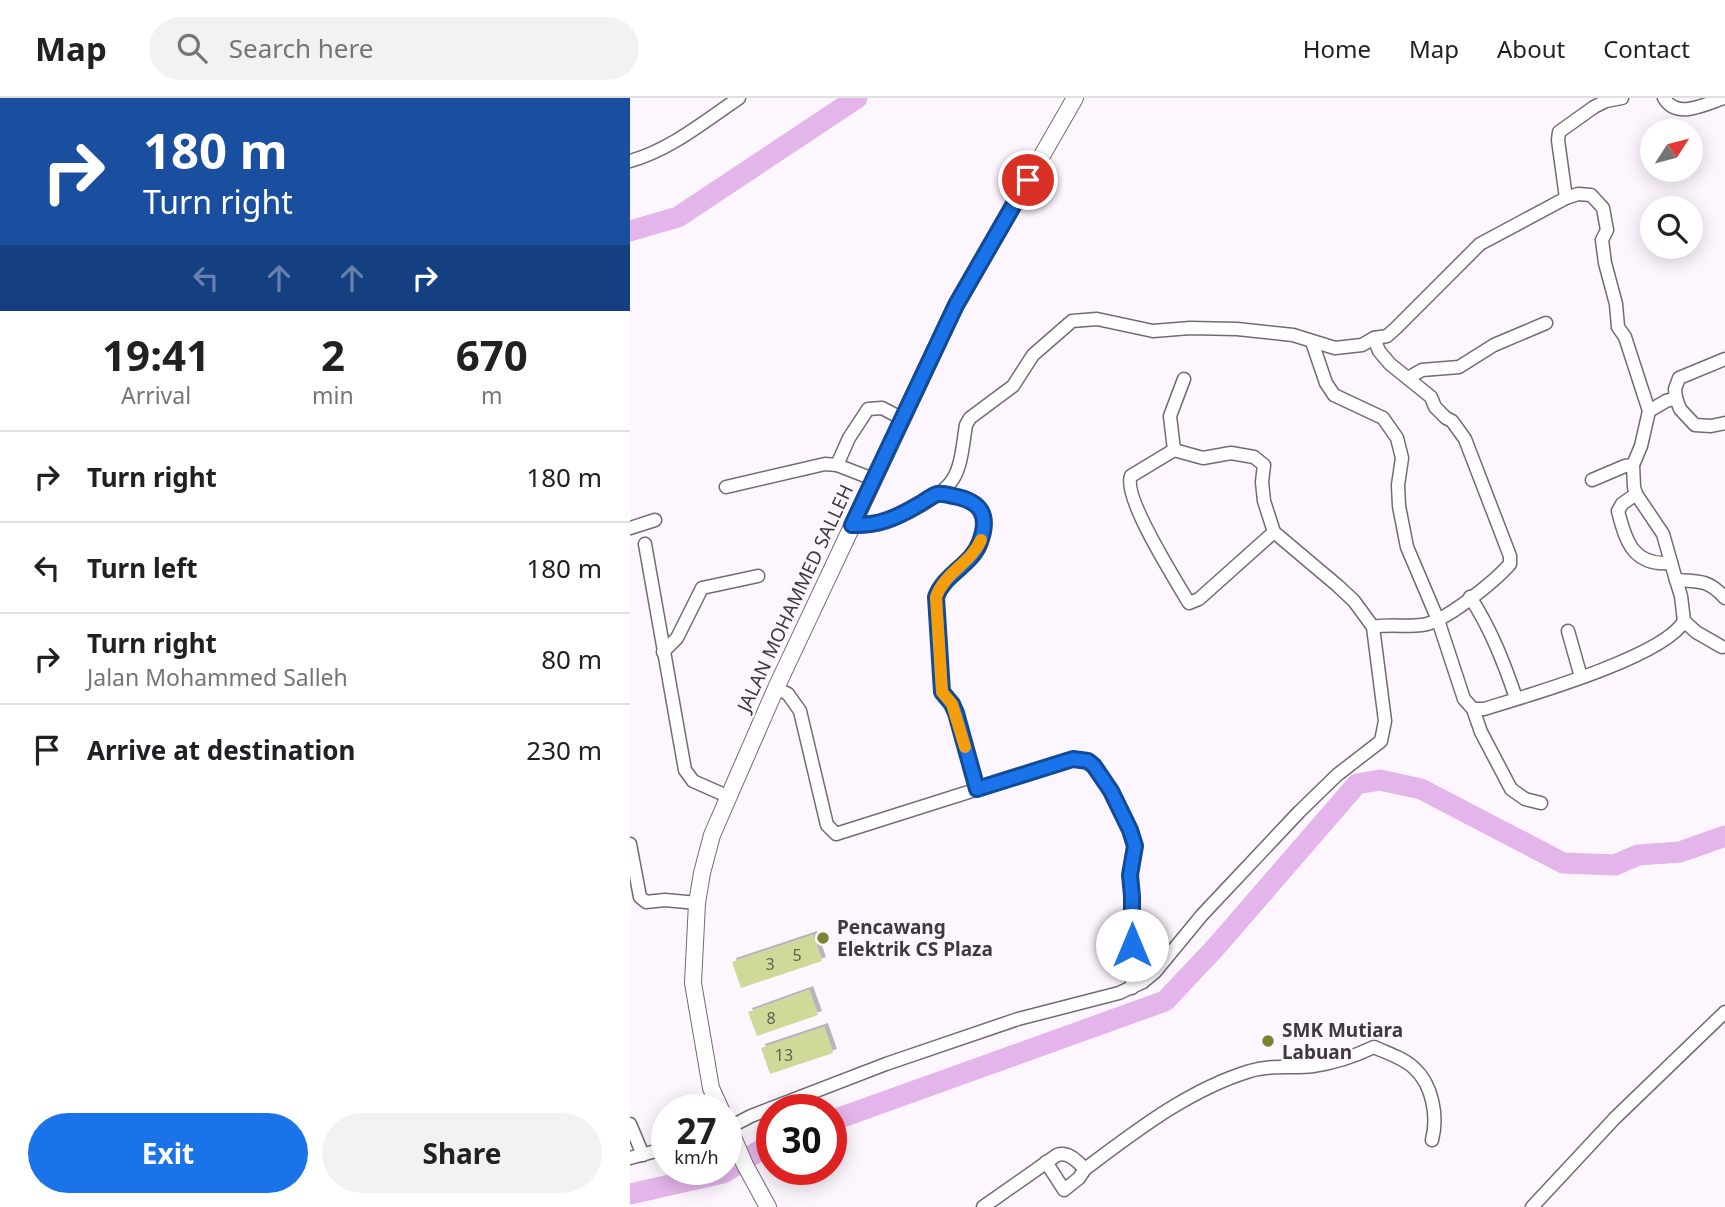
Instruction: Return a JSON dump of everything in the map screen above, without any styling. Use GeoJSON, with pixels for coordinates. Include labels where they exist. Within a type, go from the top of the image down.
{"type":"FeatureCollection","features":[{"type":"Feature","properties":{"kind":"main road","name":"JALAN MOHAMMED SALLEH"},"geometry":{"type":"LineString","coordinates":[[714,1094],[693,983],[697,903],[712,835],[776,688],[956,305],[1075,98]]}},
{"type":"Feature","properties":{"kind":"main road"},"geometry":{"type":"LineString","coordinates":[[742,1159],[768,1207]]}},
{"type":"Feature","properties":{"kind":"street"},"geometry":{"type":"LineString","coordinates":[[630,160],[650,154],[671,143],[739,98]]}},
{"type":"Feature","properties":{"kind":"street"},"geometry":{"type":"LineString","coordinates":[[1566,198],[1559,132],[1594,107],[1622,98]]}},
{"type":"Feature","properties":{"kind":"street"},"geometry":{"type":"LineString","coordinates":[[1664,98],[1668,105],[1679,110],[1724,98]]}},
{"type":"Feature","properties":{"kind":"street"},"geometry":{"type":"LineString","coordinates":[[852,525],[870,526],[882,523],[939,494],[955,477],[966,425],[970,418],[1013,386],[1033,355],[1072,321],[1097,319],[1153,331],[1190,328],[1293,335],[1335,348],[1362,345],[1374,338],[1387,336],[1480,244],[1566,198],[1578,194],[1591,195],[1603,208],[1607,230],[1602,240],[1616,304],[1618,327],[1625,337],[1649,411],[1641,446],[1633,465],[1636,494],[1663,534],[1681,596],[1684,621],[1696,632],[1724,648]]}},
{"type":"Feature","properties":{"kind":"street"},"geometry":{"type":"LineString","coordinates":[[1408,378],[1422,370],[1459,367],[1494,345],[1546,323]]}},
{"type":"Feature","properties":{"kind":"street"},"geometry":{"type":"LineString","coordinates":[[1373,627],[1391,624],[1423,625],[1438,620],[1461,607],[1510,564],[1510,556],[1465,439],[1452,421],[1434,407],[1432,397],[1390,364],[1379,351],[1374,338]]}},
{"type":"Feature","properties":{"kind":"street"},"geometry":{"type":"LineString","coordinates":[[1312,342],[1326,383],[1334,395],[1383,418],[1397,438],[1402,458],[1398,485],[1399,506],[1408,547],[1438,620],[1464,699],[1473,709],[1481,732],[1511,789],[1525,799],[1541,803]]}},
{"type":"Feature","properties":{"kind":"street"},"geometry":{"type":"LineString","coordinates":[[1725,359],[1679,378],[1675,389],[1680,409],[1695,425],[1725,423]]}},
{"type":"Feature","properties":{"kind":"street"},"geometry":{"type":"LineString","coordinates":[[1174,450],[1170,416],[1184,379]]}},
{"type":"Feature","properties":{"kind":"street"},"geometry":{"type":"LineString","coordinates":[[1649,411],[1676,398]]}},
{"type":"Feature","properties":{"kind":"street"},"geometry":{"type":"LineString","coordinates":[[837,465],[849,438],[868,409],[882,408],[903,419]]}},
{"type":"Feature","properties":{"kind":"street"},"geometry":{"type":"LineString","coordinates":[[742,1119],[886,1064],[1018,1019],[1132,988],[1155,972],[1202,915],[1299,812],[1338,775],[1381,741],[1385,722],[1373,627],[1354,601],[1274,532],[1264,501],[1264,465],[1231,453],[1203,458],[1174,450],[1131,476],[1129,484],[1136,505],[1189,603],[1199,599],[1274,532]]}},
{"type":"Feature","properties":{"kind":"street"},"geometry":{"type":"LineString","coordinates":[[726,487],[825,464],[837,465],[873,480]]}},
{"type":"Feature","properties":{"kind":"street"},"geometry":{"type":"LineString","coordinates":[[1592,480],[1633,465]]}},
{"type":"Feature","properties":{"kind":"street"},"geometry":{"type":"LineString","coordinates":[[939,494],[958,496],[975,503],[984,516],[983,532],[976,551],[943,584],[936,597],[942,692],[956,713],[977,789]]}},
{"type":"Feature","properties":{"kind":"street"},"geometry":{"type":"LineString","coordinates":[[1636,494],[1622,504],[1618,511],[1632,546],[1643,559],[1655,564],[1671,563]]}},
{"type":"Feature","properties":{"kind":"street"},"geometry":{"type":"LineString","coordinates":[[630,527],[655,520]]}},
{"type":"Feature","properties":{"kind":"street"},"geometry":{"type":"LineString","coordinates":[[645,544],[685,770],[693,781],[727,796]]}},
{"type":"Feature","properties":{"kind":"street"},"geometry":{"type":"LineString","coordinates":[[663,652],[677,638],[699,590],[758,576]]}},
{"type":"Feature","properties":{"kind":"street"},"geometry":{"type":"LineString","coordinates":[[1676,580],[1701,581],[1715,588],[1725,598]]}},
{"type":"Feature","properties":{"kind":"street"},"geometry":{"type":"LineString","coordinates":[[1471,597],[1495,641],[1516,698]]}},
{"type":"Feature","properties":{"kind":"street"},"geometry":{"type":"LineString","coordinates":[[1473,709],[1484,709],[1581,677],[1642,652],[1676,631],[1684,621]]}},
{"type":"Feature","properties":{"kind":"street"},"geometry":{"type":"LineString","coordinates":[[1568,631],[1581,677]]}},
{"type":"Feature","properties":{"kind":"street"},"geometry":{"type":"LineString","coordinates":[[776,688],[788,694],[800,711],[827,825],[836,834],[1073,759],[1088,761],[1100,772],[1121,809],[1135,846],[1130,875],[1132,988]]}},
{"type":"Feature","properties":{"kind":"street"},"geometry":{"type":"LineString","coordinates":[[630,844],[640,897],[646,902],[665,900],[697,903]]}},
{"type":"Feature","properties":{"kind":"street"},"geometry":{"type":"LineString","coordinates":[[1532,1207],[1615,1118],[1725,1012]]}},
{"type":"Feature","properties":{"kind":"street"},"geometry":{"type":"LineString","coordinates":[[1046,1162],[1065,1190],[1085,1169],[1164,1113],[1205,1089],[1250,1071],[1274,1066],[1311,1067],[1342,1060],[1374,1047],[1413,1067],[1421,1077],[1435,1108],[1432,1140]]}},
{"type":"Feature","properties":{"kind":"street"},"geometry":{"type":"LineString","coordinates":[[630,1124],[636,1156]]}},
{"type":"Feature","properties":{"kind":"street"},"geometry":{"type":"LineString","coordinates":[[983,1207],[1057,1155],[1064,1154],[1085,1169]]}},
{"type":"Feature","properties":{"kind":"building"},"geometry":{"type":"Polygon","coordinates":[[[813,935],[822,961],[741,988],[732,962],[813,935]]]}},
{"type":"Feature","properties":{"kind":"building"},"geometry":{"type":"Polygon","coordinates":[[[809,990],[818,1015],[757,1036],[748,1012],[809,990]]]}},
{"type":"Feature","properties":{"kind":"building"},"geometry":{"type":"Polygon","coordinates":[[[824,1027],[833,1053],[770,1074],[761,1048],[824,1027]]]}},
{"type":"Feature","properties":{"kind":"waterway"},"geometry":{"type":"LineString","coordinates":[[630,231],[678,217],[857,98]]}},
{"type":"Feature","properties":{"kind":"waterway"},"geometry":{"type":"LineString","coordinates":[[847,1115],[1165,1001],[1215,948],[1357,784],[1380,780],[1421,789],[1563,863],[1615,865],[1638,855],[1680,852],[1725,836]]}},
{"type":"Feature","properties":{"kind":"waterway"},"geometry":{"type":"LineString","coordinates":[[630,1194],[723,1173],[756,1153]]}},
{"type":"Feature","properties":{"kind":"slow traffic"},"geometry":{"type":"LineString","coordinates":[[965,747],[956,713],[942,692],[936,597],[943,584],[976,551],[981,540]]}},
{"type":"Feature","properties":{"kind":"place","name":"Pencawang Elektrik CS Plaza"},"geometry":{"type":"Point","coordinates":[823,938]}},
{"type":"Feature","properties":{"kind":"place","name":"SMK Mutiara Labuan"},"geometry":{"type":"Point","coordinates":[1268,1041]}},
{"type":"Feature","properties":{"kind":"route"},"geometry":{"type":"LineString","coordinates":[[1028,180],[956,305],[852,525],[870,526],[882,523],[939,494],[958,496],[975,503],[982,510],[983,532],[976,551],[943,584],[936,597],[942,692],[956,713],[977,789],[1073,759],[1088,761],[1100,772],[1121,809],[1135,846],[1130,866],[1132,945]]}}]}
